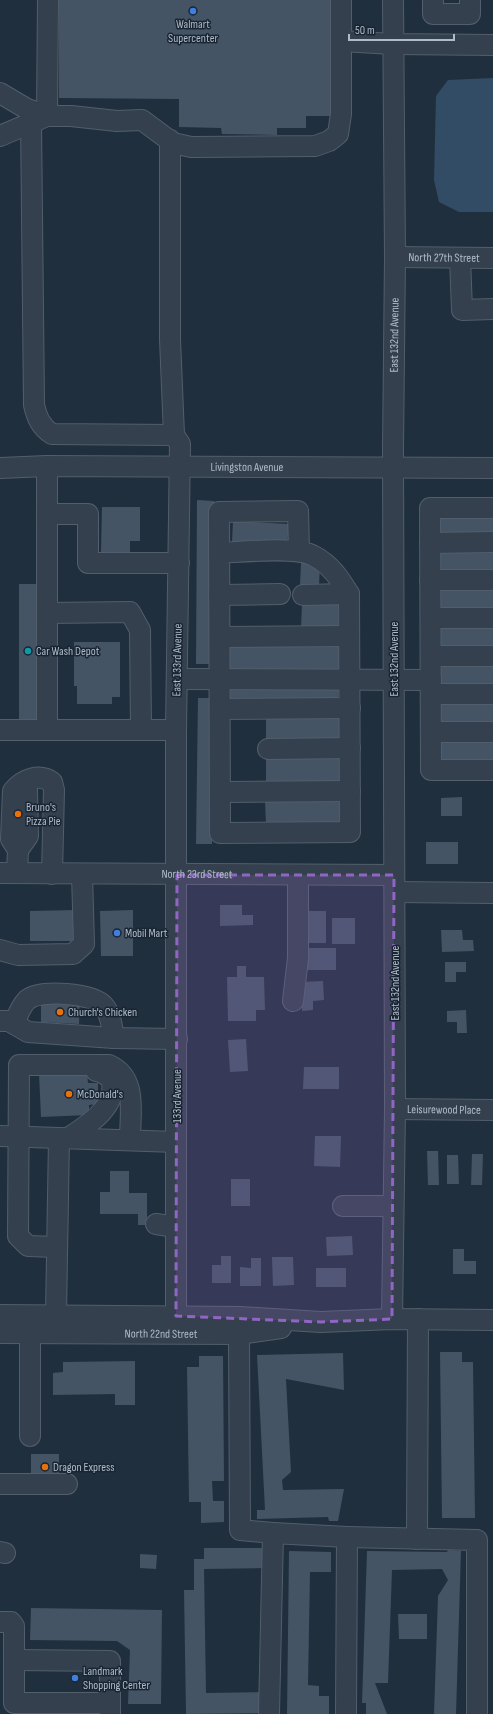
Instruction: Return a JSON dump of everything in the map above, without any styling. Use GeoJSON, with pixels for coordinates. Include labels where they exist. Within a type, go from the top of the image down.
{"type":"FeatureCollection","features":[{"type":"Feature","properties":{"kind":"street"},"geometry":{"type":"LineString","coordinates":[[48,0],[39,119],[34,405],[37,416],[44,428],[52,434],[177,440]]}},
{"type":"Feature","properties":{"kind":"street"},"geometry":{"type":"LineString","coordinates":[[0,136],[39,119],[71,116],[117,121],[142,120],[170,140],[191,147],[315,146],[329,141],[338,134],[341,114],[341,0]]}},
{"type":"Feature","properties":{"kind":"street","name":"East 132nd Avenue"},"geometry":{"type":"LineString","coordinates":[[392,1319],[395,1109],[395,680],[393,468],[395,257],[393,0]]}},
{"type":"Feature","properties":{"kind":"street"},"geometry":{"type":"LineString","coordinates":[[433,0],[433,14],[470,14],[470,0]]}},
{"type":"Feature","properties":{"kind":"street"},"geometry":{"type":"LineString","coordinates":[[341,41],[393,44],[493,45]]}},
{"type":"Feature","properties":{"kind":"street"},"geometry":{"type":"LineString","coordinates":[[0,93],[27,109],[39,119]]}},
{"type":"Feature","properties":{"kind":"street","name":"East 133rd Avenue"},"geometry":{"type":"LineString","coordinates":[[170,140],[170,339],[180,466],[176,730],[177,875]]}},
{"type":"Feature","properties":{"kind":"street","name":"North 27th Street"},"geometry":{"type":"LineString","coordinates":[[395,257],[493,258]]}},
{"type":"Feature","properties":{"kind":"street"},"geometry":{"type":"LineString","coordinates":[[460,258],[462,310],[493,309]]}},
{"type":"Feature","properties":{"kind":"street"},"geometry":{"type":"LineString","coordinates":[[47,466],[47,730]]}},
{"type":"Feature","properties":{"kind":"street","name":"Livingston Avenue"},"geometry":{"type":"LineString","coordinates":[[0,468],[47,466],[180,466],[493,468]]}},
{"type":"Feature","properties":{"kind":"street"},"geometry":{"type":"LineString","coordinates":[[493,508],[430,508],[431,770],[493,770]]}},
{"type":"Feature","properties":{"kind":"street"},"geometry":{"type":"LineString","coordinates":[[219,553],[299,551],[314,556],[338,574],[349,594],[350,832],[220,833],[220,637],[219,595],[219,553],[219,512],[298,511],[299,551]]}},
{"type":"Feature","properties":{"kind":"street"},"geometry":{"type":"LineString","coordinates":[[47,514],[88,514],[88,563],[179,563]]}},
{"type":"Feature","properties":{"kind":"street"},"geometry":{"type":"LineString","coordinates":[[430,543],[493,542]]}},
{"type":"Feature","properties":{"kind":"street"},"geometry":{"type":"LineString","coordinates":[[430,580],[493,580]]}},
{"type":"Feature","properties":{"kind":"street"},"geometry":{"type":"LineString","coordinates":[[219,595],[280,594]]}},
{"type":"Feature","properties":{"kind":"street"},"geometry":{"type":"LineString","coordinates":[[303,595],[349,594]]}},
{"type":"Feature","properties":{"kind":"street"},"geometry":{"type":"LineString","coordinates":[[48,613],[130,612],[140,630],[141,730]]}},
{"type":"Feature","properties":{"kind":"street"},"geometry":{"type":"LineString","coordinates":[[431,618],[493,618]]}},
{"type":"Feature","properties":{"kind":"street"},"geometry":{"type":"LineString","coordinates":[[220,637],[349,636]]}},
{"type":"Feature","properties":{"kind":"street"},"geometry":{"type":"LineString","coordinates":[[431,656],[493,656]]}},
{"type":"Feature","properties":{"kind":"street"},"geometry":{"type":"LineString","coordinates":[[177,678],[395,680],[431,687],[493,694]]}},
{"type":"Feature","properties":{"kind":"street"},"geometry":{"type":"LineString","coordinates":[[220,709],[350,708]]}},
{"type":"Feature","properties":{"kind":"street"},"geometry":{"type":"LineString","coordinates":[[0,730],[176,730]]}},
{"type":"Feature","properties":{"kind":"street"},"geometry":{"type":"LineString","coordinates":[[431,732],[493,732]]}},
{"type":"Feature","properties":{"kind":"street"},"geometry":{"type":"LineString","coordinates":[[268,749],[350,748]]}},
{"type":"Feature","properties":{"kind":"street"},"geometry":{"type":"LineString","coordinates":[[9,873],[18,850],[11,839],[13,791],[26,781],[41,777],[52,782],[54,790],[52,874]]}},
{"type":"Feature","properties":{"kind":"street"},"geometry":{"type":"LineString","coordinates":[[220,792],[350,791]]}},
{"type":"Feature","properties":{"kind":"street","name":"North 23rd Street"},"geometry":{"type":"LineString","coordinates":[[9,873],[298,875],[493,893]]}},
{"type":"Feature","properties":{"kind":"street"},"geometry":{"type":"LineString","coordinates":[[0,950],[18,955],[73,954],[84,944],[82,874]]}},
{"type":"Feature","properties":{"kind":"street","name":"133rd Avenue"},"geometry":{"type":"LineString","coordinates":[[176,1316],[177,875]]}},
{"type":"Feature","properties":{"kind":"street"},"geometry":{"type":"LineString","coordinates":[[293,1001],[298,958],[298,875]]}},
{"type":"Feature","properties":{"kind":"street"},"geometry":{"type":"LineString","coordinates":[[114,1038],[109,1015],[103,1004],[92,999],[68,994],[42,994],[33,996],[7,1023],[28,1032],[114,1038],[177,1039]]}},
{"type":"Feature","properties":{"kind":"street"},"geometry":{"type":"LineString","coordinates":[[56,1247],[28,1246],[18,1236],[20,1065],[109,1065],[118,1069],[128,1082],[129,1087],[130,1140]]}},
{"type":"Feature","properties":{"kind":"street"},"geometry":{"type":"LineString","coordinates":[[39,1065],[46,1070],[101,1072],[111,1078],[114,1086],[113,1094],[95,1120],[64,1138]]}},
{"type":"Feature","properties":{"kind":"street","name":"Leisurewood Place"},"geometry":{"type":"LineString","coordinates":[[395,1109],[493,1110]]}},
{"type":"Feature","properties":{"kind":"street"},"geometry":{"type":"LineString","coordinates":[[0,1136],[176,1142]]}},
{"type":"Feature","properties":{"kind":"street"},"geometry":{"type":"LineString","coordinates":[[56,1315],[56,1247],[64,1138]]}},
{"type":"Feature","properties":{"kind":"street"},"geometry":{"type":"LineString","coordinates":[[343,1206],[393,1206]]}},
{"type":"Feature","properties":{"kind":"street"},"geometry":{"type":"LineString","coordinates":[[156,1224],[176,1227]]}},
{"type":"Feature","properties":{"kind":"street","name":"North 22nd Street"},"geometry":{"type":"LineString","coordinates":[[0,1315],[240,1317],[321,1322]]}},
{"type":"Feature","properties":{"kind":"street","name":"North 22nd Street"},"geometry":{"type":"LineString","coordinates":[[0,1333],[239,1334],[321,1322],[392,1319],[493,1320]]}},
{"type":"Feature","properties":{"kind":"street"},"geometry":{"type":"LineString","coordinates":[[417,1539],[418,1319]]}},
{"type":"Feature","properties":{"kind":"street"},"geometry":{"type":"LineString","coordinates":[[30,1334],[30,1436]]}},
{"type":"Feature","properties":{"kind":"street"},"geometry":{"type":"LineString","coordinates":[[239,1334],[240,1530],[346,1537],[477,1540],[477,1714]]}},
{"type":"Feature","properties":{"kind":"street"},"geometry":{"type":"LineString","coordinates":[[0,1484],[67,1484]]}},
{"type":"Feature","properties":{"kind":"street"},"geometry":{"type":"LineString","coordinates":[[270,1714],[274,1533]]}},
{"type":"Feature","properties":{"kind":"street"},"geometry":{"type":"LineString","coordinates":[[346,1537],[346,1714]]}},
{"type":"Feature","properties":{"kind":"street"},"geometry":{"type":"LineString","coordinates":[[0,1622],[11,1622],[14,1626],[14,1660],[14,1703],[110,1709],[110,1661],[14,1660]]}},
{"type":"Feature","properties":{"kind":"highlighted area"},"geometry":{"type":"Polygon","coordinates":[[[177,875],[394,875],[392,1319],[321,1322],[176,1316],[177,875]]]}},
{"type":"Feature","properties":{"kind":"water"},"geometry":{"type":"Polygon","coordinates":[[[493,78],[493,212],[459,212],[439,202],[434,180],[436,96],[448,80],[493,78]]]}},
{"type":"Feature","properties":{"kind":"building"},"geometry":{"type":"Polygon","coordinates":[[[59,0],[332,0],[332,116],[306,116],[306,128],[277,128],[277,135],[222,134],[221,128],[179,127],[179,99],[59,98],[59,0]]]}},
{"type":"Feature","properties":{"kind":"building"},"geometry":{"type":"Polygon","coordinates":[[[197,500],[214,501],[212,664],[196,664],[197,500]]]}},
{"type":"Feature","properties":{"kind":"building"},"geometry":{"type":"Polygon","coordinates":[[[102,507],[140,507],[140,541],[130,541],[130,552],[101,552],[102,507]]]}},
{"type":"Feature","properties":{"kind":"building"},"geometry":{"type":"Polygon","coordinates":[[[439,512],[493,512],[493,537],[438,536],[439,512]]]}},
{"type":"Feature","properties":{"kind":"building"},"geometry":{"type":"Polygon","coordinates":[[[233,521],[289,524],[287,545],[232,542],[233,521]]]}},
{"type":"Feature","properties":{"kind":"building"},"geometry":{"type":"Polygon","coordinates":[[[439,550],[493,550],[493,574],[438,574],[439,550]]]}},
{"type":"Feature","properties":{"kind":"building"},"geometry":{"type":"Polygon","coordinates":[[[301,563],[320,563],[319,586],[300,585],[301,563]]]}},
{"type":"Feature","properties":{"kind":"building","name":"Car Wash Depot"},"geometry":{"type":"Polygon","coordinates":[[[19,584],[38,584],[37,719],[19,719],[19,584]]]}},
{"type":"Feature","properties":{"kind":"building"},"geometry":{"type":"Polygon","coordinates":[[[439,587],[493,587],[493,612],[438,611],[439,587]]]}},
{"type":"Feature","properties":{"kind":"building"},"geometry":{"type":"Polygon","coordinates":[[[302,604],[338,604],[338,628],[301,628],[302,604]]]}},
{"type":"Feature","properties":{"kind":"building"},"geometry":{"type":"Polygon","coordinates":[[[439,624],[493,624],[493,650],[438,650],[439,624]]]}},
{"type":"Feature","properties":{"kind":"building"},"geometry":{"type":"Polygon","coordinates":[[[74,642],[120,642],[120,697],[112,697],[112,704],[77,704],[77,686],[74,686],[74,642]]]}},
{"type":"Feature","properties":{"kind":"building"},"geometry":{"type":"Polygon","coordinates":[[[230,644],[340,645],[339,670],[229,669],[230,644]]]}},
{"type":"Feature","properties":{"kind":"building"},"geometry":{"type":"Polygon","coordinates":[[[439,662],[493,662],[493,687],[438,687],[439,662]]]}},
{"type":"Feature","properties":{"kind":"building"},"geometry":{"type":"Polygon","coordinates":[[[230,682],[339,686],[338,702],[229,698],[230,682]]]}},
{"type":"Feature","properties":{"kind":"building"},"geometry":{"type":"Polygon","coordinates":[[[198,698],[214,698],[212,844],[196,844],[198,698]]]}},
{"type":"Feature","properties":{"kind":"building"},"geometry":{"type":"Polygon","coordinates":[[[439,700],[493,700],[493,725],[438,725],[439,700]]]}},
{"type":"Feature","properties":{"kind":"building"},"geometry":{"type":"Polygon","coordinates":[[[266,716],[340,717],[340,741],[266,741],[266,716]]]}},
{"type":"Feature","properties":{"kind":"building"},"geometry":{"type":"Polygon","coordinates":[[[438,739],[493,739],[493,763],[439,764],[438,739]]]}},
{"type":"Feature","properties":{"kind":"building"},"geometry":{"type":"Polygon","coordinates":[[[266,758],[339,758],[339,783],[266,783],[266,758]]]}},
{"type":"Feature","properties":{"kind":"building"},"geometry":{"type":"Polygon","coordinates":[[[462,797],[462,816],[441,816],[441,798],[462,797]]]}},
{"type":"Feature","properties":{"kind":"building"},"geometry":{"type":"Polygon","coordinates":[[[265,800],[339,800],[339,824],[266,825],[265,800]]]}},
{"type":"Feature","properties":{"kind":"building"},"geometry":{"type":"Polygon","coordinates":[[[426,842],[458,842],[458,864],[426,864],[426,842]]]}},
{"type":"Feature","properties":{"kind":"building"},"geometry":{"type":"Polygon","coordinates":[[[220,905],[242,905],[242,915],[253,915],[253,925],[220,926],[220,905]]]}},
{"type":"Feature","properties":{"kind":"building"},"geometry":{"type":"Polygon","coordinates":[[[76,910],[76,941],[30,941],[30,911],[76,910]]]}},
{"type":"Feature","properties":{"kind":"building","name":"Mobil Mart"},"geometry":{"type":"Polygon","coordinates":[[[133,910],[133,956],[101,956],[100,911],[133,910]]]}},
{"type":"Feature","properties":{"kind":"building"},"geometry":{"type":"Polygon","coordinates":[[[304,911],[326,911],[326,943],[304,943],[304,911]]]}},
{"type":"Feature","properties":{"kind":"building"},"geometry":{"type":"Polygon","coordinates":[[[332,918],[355,918],[355,944],[332,944],[332,918]]]}},
{"type":"Feature","properties":{"kind":"building"},"geometry":{"type":"Polygon","coordinates":[[[441,930],[462,930],[463,940],[473,940],[474,951],[442,952],[441,930]]]}},
{"type":"Feature","properties":{"kind":"building"},"geometry":{"type":"Polygon","coordinates":[[[303,948],[336,948],[336,970],[303,970],[303,948]]]}},
{"type":"Feature","properties":{"kind":"building"},"geometry":{"type":"Polygon","coordinates":[[[445,962],[466,962],[466,972],[456,972],[456,982],[445,982],[445,962]]]}},
{"type":"Feature","properties":{"kind":"building"},"geometry":{"type":"Polygon","coordinates":[[[237,966],[246,966],[246,977],[264,977],[265,1010],[256,1010],[256,1021],[228,1021],[227,977],[237,977],[237,966]]]}},
{"type":"Feature","properties":{"kind":"building"},"geometry":{"type":"Polygon","coordinates":[[[323,981],[324,1000],[313,1001],[313,1010],[302,1011],[301,982],[323,981]]]}},
{"type":"Feature","properties":{"kind":"building","name":"Church's Chicken"},"geometry":{"type":"Polygon","coordinates":[[[41,1000],[80,1001],[79,1024],[41,1022],[41,1000]]]}},
{"type":"Feature","properties":{"kind":"building"},"geometry":{"type":"Polygon","coordinates":[[[466,1010],[467,1033],[457,1033],[457,1022],[447,1022],[447,1011],[466,1010]]]}},
{"type":"Feature","properties":{"kind":"building"},"geometry":{"type":"Polygon","coordinates":[[[246,1039],[248,1071],[230,1072],[228,1040],[246,1039]]]}},
{"type":"Feature","properties":{"kind":"building"},"geometry":{"type":"Polygon","coordinates":[[[304,1067],[339,1067],[339,1089],[303,1089],[304,1067]]]}},
{"type":"Feature","properties":{"kind":"building","name":"McDonald's"},"geometry":{"type":"Polygon","coordinates":[[[87,1072],[88,1083],[98,1083],[98,1104],[89,1105],[89,1115],[41,1117],[39,1074],[87,1072]]]}},
{"type":"Feature","properties":{"kind":"building"},"geometry":{"type":"Polygon","coordinates":[[[315,1136],[341,1136],[340,1167],[314,1166],[315,1136]]]}},
{"type":"Feature","properties":{"kind":"building"},"geometry":{"type":"Polygon","coordinates":[[[427,1151],[438,1151],[439,1185],[428,1185],[427,1151]]]}},
{"type":"Feature","properties":{"kind":"building"},"geometry":{"type":"Polygon","coordinates":[[[472,1154],[483,1154],[482,1185],[471,1185],[472,1154]]]}},
{"type":"Feature","properties":{"kind":"building"},"geometry":{"type":"Polygon","coordinates":[[[447,1155],[458,1155],[459,1184],[447,1184],[447,1155]]]}},
{"type":"Feature","properties":{"kind":"building"},"geometry":{"type":"Polygon","coordinates":[[[110,1171],[129,1171],[129,1193],[147,1193],[147,1225],[138,1225],[138,1214],[100,1214],[100,1192],[110,1192],[110,1171]]]}},
{"type":"Feature","properties":{"kind":"building"},"geometry":{"type":"Polygon","coordinates":[[[231,1179],[250,1179],[250,1206],[231,1206],[231,1179]]]}},
{"type":"Feature","properties":{"kind":"building"},"geometry":{"type":"Polygon","coordinates":[[[352,1236],[353,1255],[327,1256],[326,1237],[352,1236]]]}},
{"type":"Feature","properties":{"kind":"building"},"geometry":{"type":"Polygon","coordinates":[[[453,1249],[464,1249],[464,1261],[476,1261],[476,1274],[453,1274],[453,1249]]]}},
{"type":"Feature","properties":{"kind":"building"},"geometry":{"type":"Polygon","coordinates":[[[221,1256],[231,1256],[231,1283],[212,1283],[212,1265],[221,1265],[221,1256]]]}},
{"type":"Feature","properties":{"kind":"building"},"geometry":{"type":"Polygon","coordinates":[[[272,1257],[293,1257],[294,1285],[273,1286],[272,1257]]]}},
{"type":"Feature","properties":{"kind":"building"},"geometry":{"type":"Polygon","coordinates":[[[251,1258],[261,1258],[261,1286],[240,1286],[240,1267],[251,1268],[251,1258]]]}},
{"type":"Feature","properties":{"kind":"building"},"geometry":{"type":"Polygon","coordinates":[[[316,1268],[346,1268],[346,1287],[316,1287],[316,1268]]]}},
{"type":"Feature","properties":{"kind":"building"},"geometry":{"type":"Polygon","coordinates":[[[440,1352],[462,1352],[462,1362],[473,1362],[475,1518],[442,1518],[440,1352]]]}},
{"type":"Feature","properties":{"kind":"building"},"geometry":{"type":"Polygon","coordinates":[[[343,1353],[344,1390],[286,1379],[291,1472],[282,1480],[283,1490],[344,1489],[338,1521],[329,1521],[328,1517],[257,1519],[257,1510],[265,1510],[257,1355],[343,1353]]]}},
{"type":"Feature","properties":{"kind":"building"},"geometry":{"type":"Polygon","coordinates":[[[199,1356],[223,1356],[224,1481],[212,1481],[213,1501],[224,1501],[224,1522],[201,1523],[201,1502],[189,1502],[187,1367],[199,1367],[199,1356]]]}},
{"type":"Feature","properties":{"kind":"building"},"geometry":{"type":"Polygon","coordinates":[[[135,1361],[135,1405],[115,1405],[115,1394],[53,1395],[53,1373],[63,1372],[63,1362],[135,1361]]]}},
{"type":"Feature","properties":{"kind":"building","name":"Dragon Express"},"geometry":{"type":"Polygon","coordinates":[[[31,1454],[59,1454],[59,1479],[31,1479],[31,1454]]]}},
{"type":"Feature","properties":{"kind":"building"},"geometry":{"type":"Polygon","coordinates":[[[204,1548],[264,1548],[265,1568],[204,1569],[206,1693],[267,1692],[267,1713],[186,1714],[184,1590],[194,1590],[194,1559],[204,1559],[204,1548]]]}},
{"type":"Feature","properties":{"kind":"building"},"geometry":{"type":"Polygon","coordinates":[[[448,1550],[461,1551],[456,1714],[434,1714],[438,1596],[448,1580],[442,1569],[392,1570],[388,1683],[375,1683],[387,1714],[366,1714],[366,1703],[362,1703],[367,1551],[447,1552],[448,1550]]]}},
{"type":"Feature","properties":{"kind":"building"},"geometry":{"type":"Polygon","coordinates":[[[289,1551],[331,1552],[331,1572],[310,1572],[308,1685],[319,1686],[319,1696],[329,1696],[329,1714],[287,1714],[289,1551]]]}},
{"type":"Feature","properties":{"kind":"building"},"geometry":{"type":"Polygon","coordinates":[[[140,1554],[157,1555],[156,1569],[140,1568],[140,1554]]]}},
{"type":"Feature","properties":{"kind":"building"},"geometry":{"type":"Polygon","coordinates":[[[31,1608],[162,1610],[161,1704],[128,1704],[130,1650],[117,1641],[30,1640],[31,1608]]]}},
{"type":"Feature","properties":{"kind":"building"},"geometry":{"type":"Polygon","coordinates":[[[398,1614],[427,1614],[427,1639],[399,1639],[398,1614]]]}},
{"type":"Feature","properties":{"kind":"place","name":"Walmart Supercenter"},"geometry":{"type":"Point","coordinates":[193,11]}},
{"type":"Feature","properties":{"kind":"place","name":"Car Wash Depot"},"geometry":{"type":"Point","coordinates":[28,651]}},
{"type":"Feature","properties":{"kind":"place","name":"Bruno's Pizza Pie"},"geometry":{"type":"Point","coordinates":[18,814]}},
{"type":"Feature","properties":{"kind":"place","name":"Mobil Mart"},"geometry":{"type":"Point","coordinates":[117,933]}},
{"type":"Feature","properties":{"kind":"place","name":"Church's Chicken"},"geometry":{"type":"Point","coordinates":[60,1012]}},
{"type":"Feature","properties":{"kind":"place","name":"McDonald's"},"geometry":{"type":"Point","coordinates":[69,1094]}},
{"type":"Feature","properties":{"kind":"place","name":"Dragon Express"},"geometry":{"type":"Point","coordinates":[45,1467]}},
{"type":"Feature","properties":{"kind":"place","name":"Landmark Shopping Center"},"geometry":{"type":"Point","coordinates":[75,1678]}}]}
